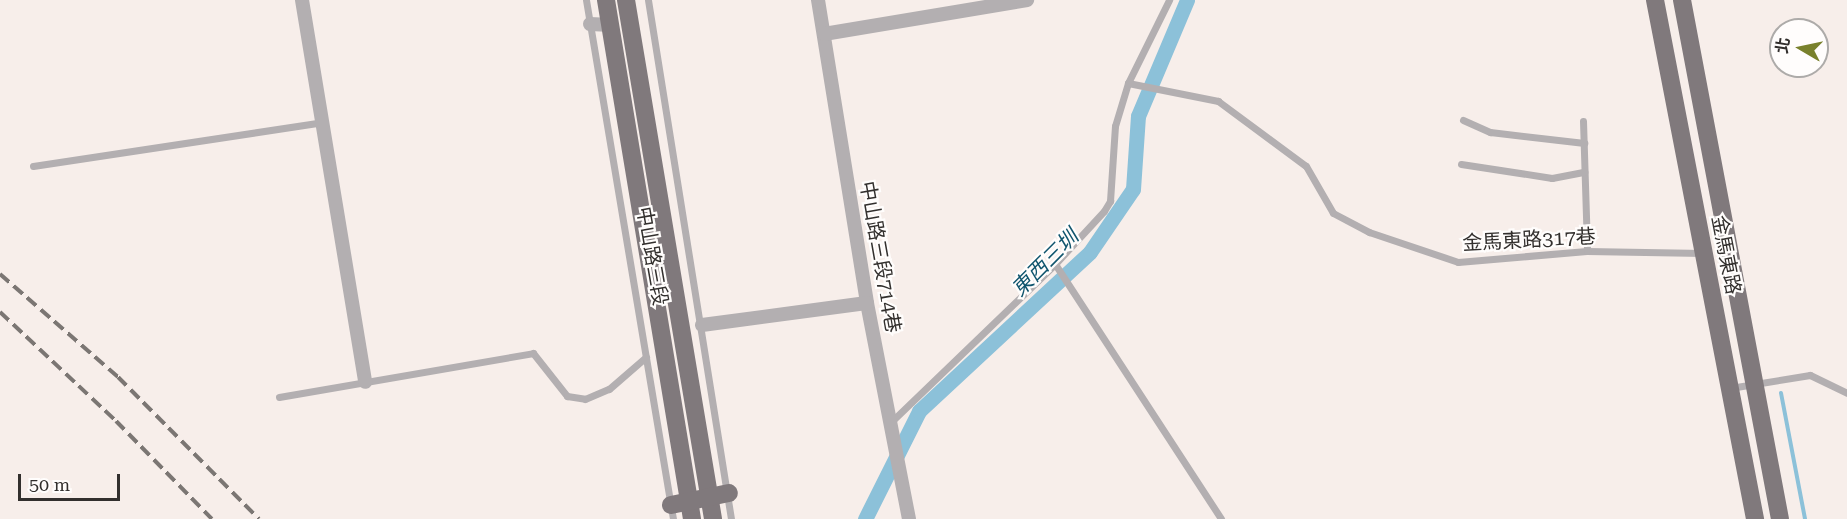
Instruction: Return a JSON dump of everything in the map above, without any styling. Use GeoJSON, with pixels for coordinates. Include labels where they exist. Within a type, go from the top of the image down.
{"type":"FeatureCollection","features":[{"type":"Feature","properties":{"kind":"main road","name":"中山路三段"},"geometry":{"type":"LineString","coordinates":[[606,0],[691,510]]}},
{"type":"Feature","properties":{"kind":"main road","name":"中山路三段"},"geometry":{"type":"LineString","coordinates":[[626,0],[713,519]]}},
{"type":"Feature","properties":{"kind":"main road","name":"金馬東路"},"geometry":{"type":"LineString","coordinates":[[1655,0],[1755,519]]}},
{"type":"Feature","properties":{"kind":"main road","name":"金馬東路"},"geometry":{"type":"LineString","coordinates":[[1682,0],[1780,519]]}},
{"type":"Feature","properties":{"kind":"main road"},"geometry":{"type":"LineString","coordinates":[[672,512],[691,510],[710,498],[729,493]]}},
{"type":"Feature","properties":{"kind":"street"},"geometry":{"type":"LineString","coordinates":[[302,0],[324,122],[365,382]]}},
{"type":"Feature","properties":{"kind":"street","name":"中山路三段714巷"},"geometry":{"type":"LineString","coordinates":[[818,0],[867,303],[892,422],[909,519]]}},
{"type":"Feature","properties":{"kind":"street"},"geometry":{"type":"LineString","coordinates":[[824,34],[1027,0]]}},
{"type":"Feature","properties":{"kind":"street"},"geometry":{"type":"LineString","coordinates":[[590,24],[611,25]]}},
{"type":"Feature","properties":{"kind":"street"},"geometry":{"type":"LineString","coordinates":[[702,325],[867,303]]}},
{"type":"Feature","properties":{"kind":"lane","name":"中山路三段"},"geometry":{"type":"LineString","coordinates":[[586,0],[672,512]]}},
{"type":"Feature","properties":{"kind":"lane","name":"中山路三段"},"geometry":{"type":"LineString","coordinates":[[648,0],[729,493],[731,519]]}},
{"type":"Feature","properties":{"kind":"lane"},"geometry":{"type":"LineString","coordinates":[[892,422],[1055,264],[1110,201],[1115,126],[1128,83],[1169,0]]}},
{"type":"Feature","properties":{"kind":"lane","name":"金馬東路317巷"},"geometry":{"type":"LineString","coordinates":[[1128,83],[1218,101],[1306,166],[1333,213],[1369,232],[1458,262],[1587,251],[1703,253]]}},
{"type":"Feature","properties":{"kind":"lane"},"geometry":{"type":"LineString","coordinates":[[1463,120],[1490,132],[1584,143]]}},
{"type":"Feature","properties":{"kind":"lane"},"geometry":{"type":"LineString","coordinates":[[1582,121],[1587,251]]}},
{"type":"Feature","properties":{"kind":"lane"},"geometry":{"type":"LineString","coordinates":[[33,166],[324,122]]}},
{"type":"Feature","properties":{"kind":"lane"},"geometry":{"type":"LineString","coordinates":[[1461,164],[1552,178],[1584,172]]}},
{"type":"Feature","properties":{"kind":"lane"},"geometry":{"type":"LineString","coordinates":[[1055,264],[1221,519]]}},
{"type":"Feature","properties":{"kind":"lane"},"geometry":{"type":"LineString","coordinates":[[279,396],[533,353],[567,396],[585,399],[609,389],[646,357]]}},
{"type":"Feature","properties":{"kind":"lane"},"geometry":{"type":"LineString","coordinates":[[1730,388],[1810,375],[1847,393]]}},
{"type":"Feature","properties":{"kind":"waterway","name":"東西三圳"},"geometry":{"type":"LineString","coordinates":[[865,519],[919,411],[1090,252],[1133,189],[1138,116],[1187,0]]}},
{"type":"Feature","properties":{"kind":"waterway"},"geometry":{"type":"LineString","coordinates":[[1781,393],[1805,519]]}},
{"type":"Feature","properties":{"kind":"railway"},"geometry":{"type":"LineString","coordinates":[[0,274],[118,377],[259,519]]}},
{"type":"Feature","properties":{"kind":"railway"},"geometry":{"type":"LineString","coordinates":[[0,312],[116,421],[212,519]]}}]}
